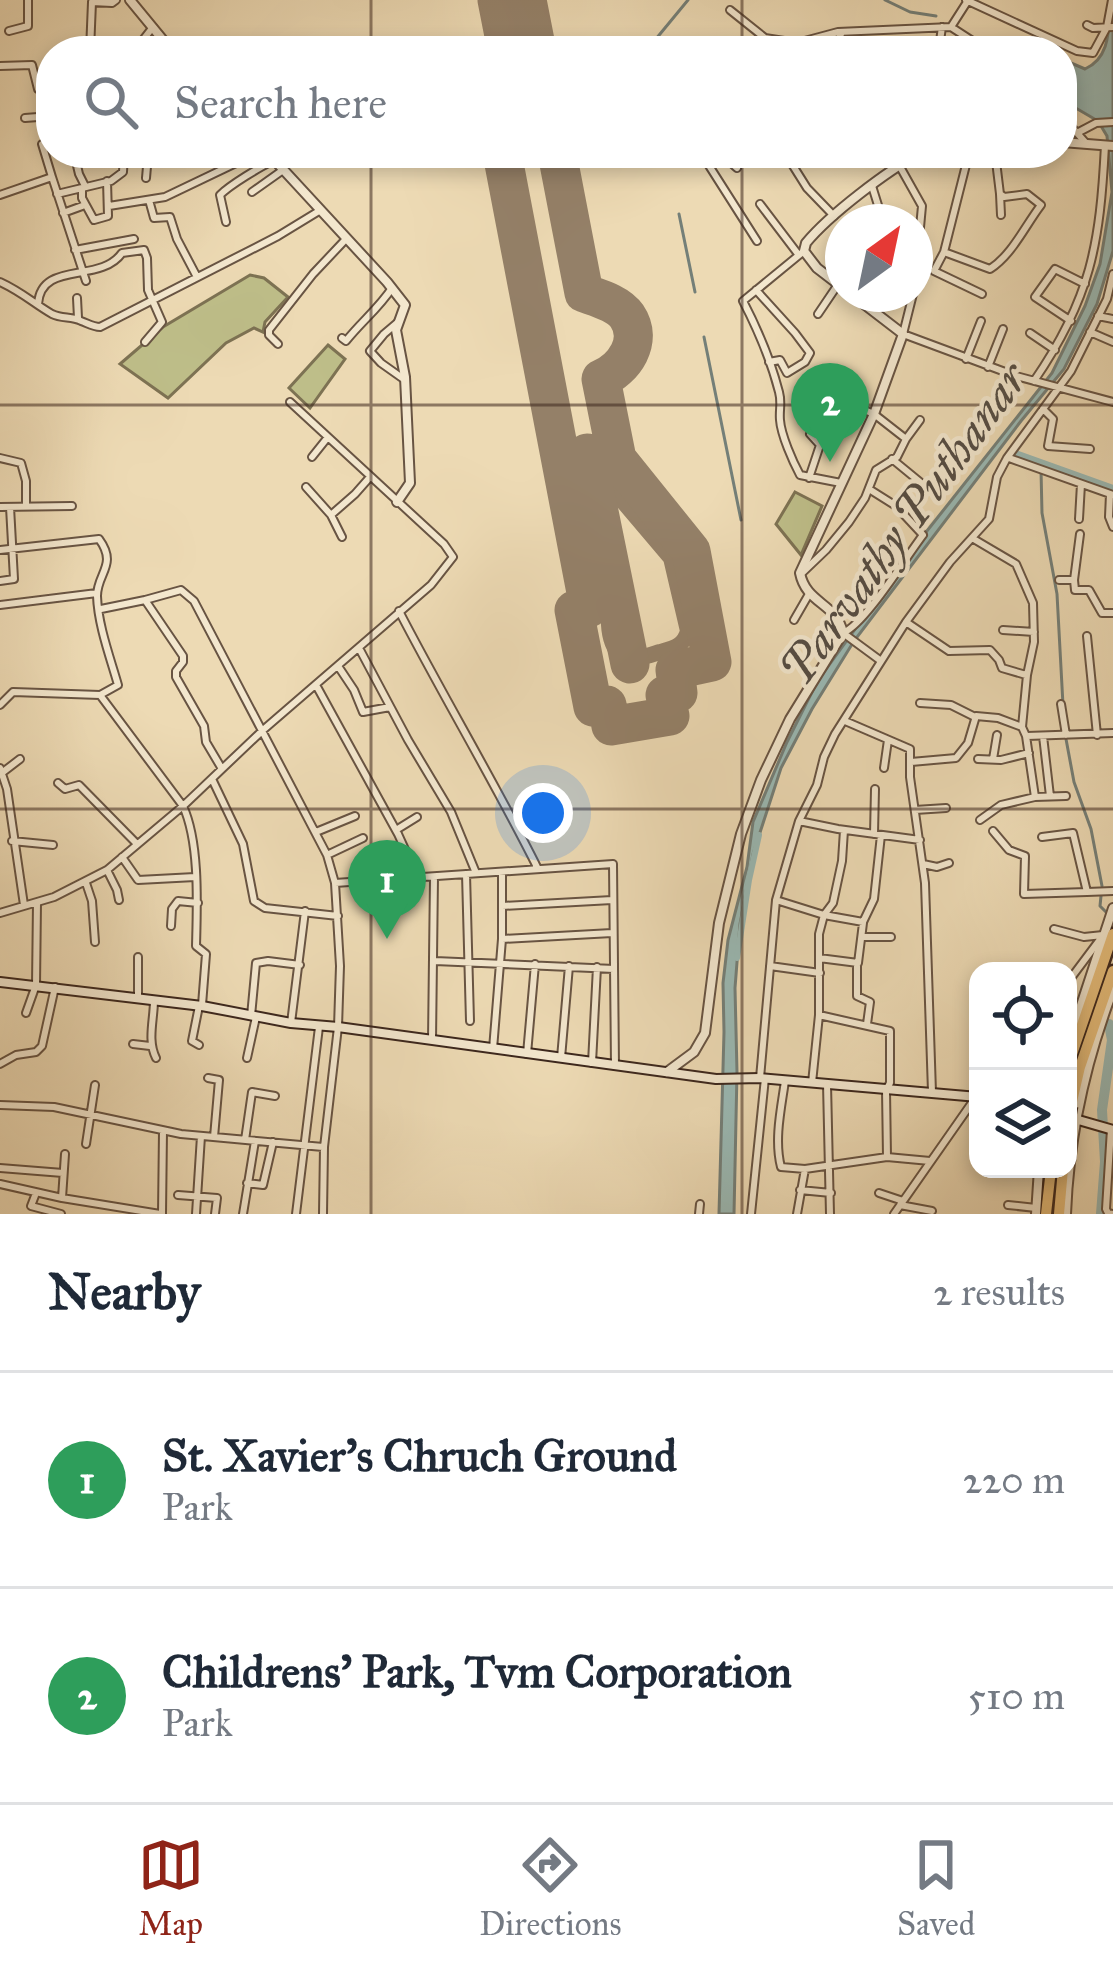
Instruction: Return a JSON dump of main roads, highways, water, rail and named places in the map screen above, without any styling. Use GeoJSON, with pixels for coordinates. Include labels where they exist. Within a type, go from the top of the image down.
{"type":"FeatureCollection","features":[{"type":"Feature","properties":{"kind":"highway"},"geometry":{"type":"LineString","coordinates":[[1077,1036],[1108,934]]}},
{"type":"Feature","properties":{"kind":"highway"},"geometry":{"type":"LineString","coordinates":[[1077,1082],[1113,971]]}},
{"type":"Feature","properties":{"kind":"highway"},"geometry":{"type":"LineString","coordinates":[[1040,1212],[1049,1178]]}},
{"type":"Feature","properties":{"kind":"highway"},"geometry":{"type":"LineString","coordinates":[[1063,1178],[1063,1214]]}},
{"type":"Feature","properties":{"kind":"water"},"geometry":{"type":"Polygon","coordinates":[[[1113,0],[1113,251],[1097,304],[1064,369],[854,641],[781,768],[753,854],[740,924],[735,988],[734,1214],[719,1214],[723,983],[753,822],[818,680],[919,541],[1052,373],[1085,306],[1100,264],[1112,192],[1107,136],[1098,121],[1077,109],[1077,66],[1085,69],[1094,64],[1107,40],[1113,0]]]}},
{"type":"Feature","properties":{"kind":"waterway"},"geometry":{"type":"LineString","coordinates":[[658,36],[688,0]]}},
{"type":"Feature","properties":{"kind":"waterway"},"geometry":{"type":"LineString","coordinates":[[885,0],[910,12],[936,16]]}},
{"type":"Feature","properties":{"kind":"waterway"},"geometry":{"type":"LineString","coordinates":[[679,214],[695,292]]}},
{"type":"Feature","properties":{"kind":"waterway"},"geometry":{"type":"LineString","coordinates":[[704,337],[741,520]]}},
{"type":"Feature","properties":{"kind":"waterway"},"geometry":{"type":"LineString","coordinates":[[1012,454],[1113,490]]}},
{"type":"Feature","properties":{"kind":"waterway"},"geometry":{"type":"LineString","coordinates":[[1041,470],[1042,513],[1057,594],[1063,705]]}},
{"type":"Feature","properties":{"kind":"waterway"},"geometry":{"type":"LineString","coordinates":[[1066,739],[1102,886]]}},
{"type":"Feature","properties":{"kind":"waterway","name":"Parvathy Puthanar"},"geometry":{"type":"LineString","coordinates":[[737,958],[759,835]]}},
{"type":"Feature","properties":{"kind":"waterway"},"geometry":{"type":"LineString","coordinates":[[1101,896],[1100,906],[1107,913]]}},
{"type":"Feature","properties":{"kind":"waterway","name":"Parvathy Puthanar"},"geometry":{"type":"LineString","coordinates":[[1101,1214],[1102,1110],[1112,1040],[1109,1024]]}},
{"type":"Feature","properties":{"kind":"place","name":"Childrens' Park, Tvm Corporation"},"geometry":{"type":"Point","coordinates":[830,462]}},
{"type":"Feature","properties":{"kind":"place","name":"St. Xavier's Chruch Ground"},"geometry":{"type":"Point","coordinates":[387,939]}}]}
